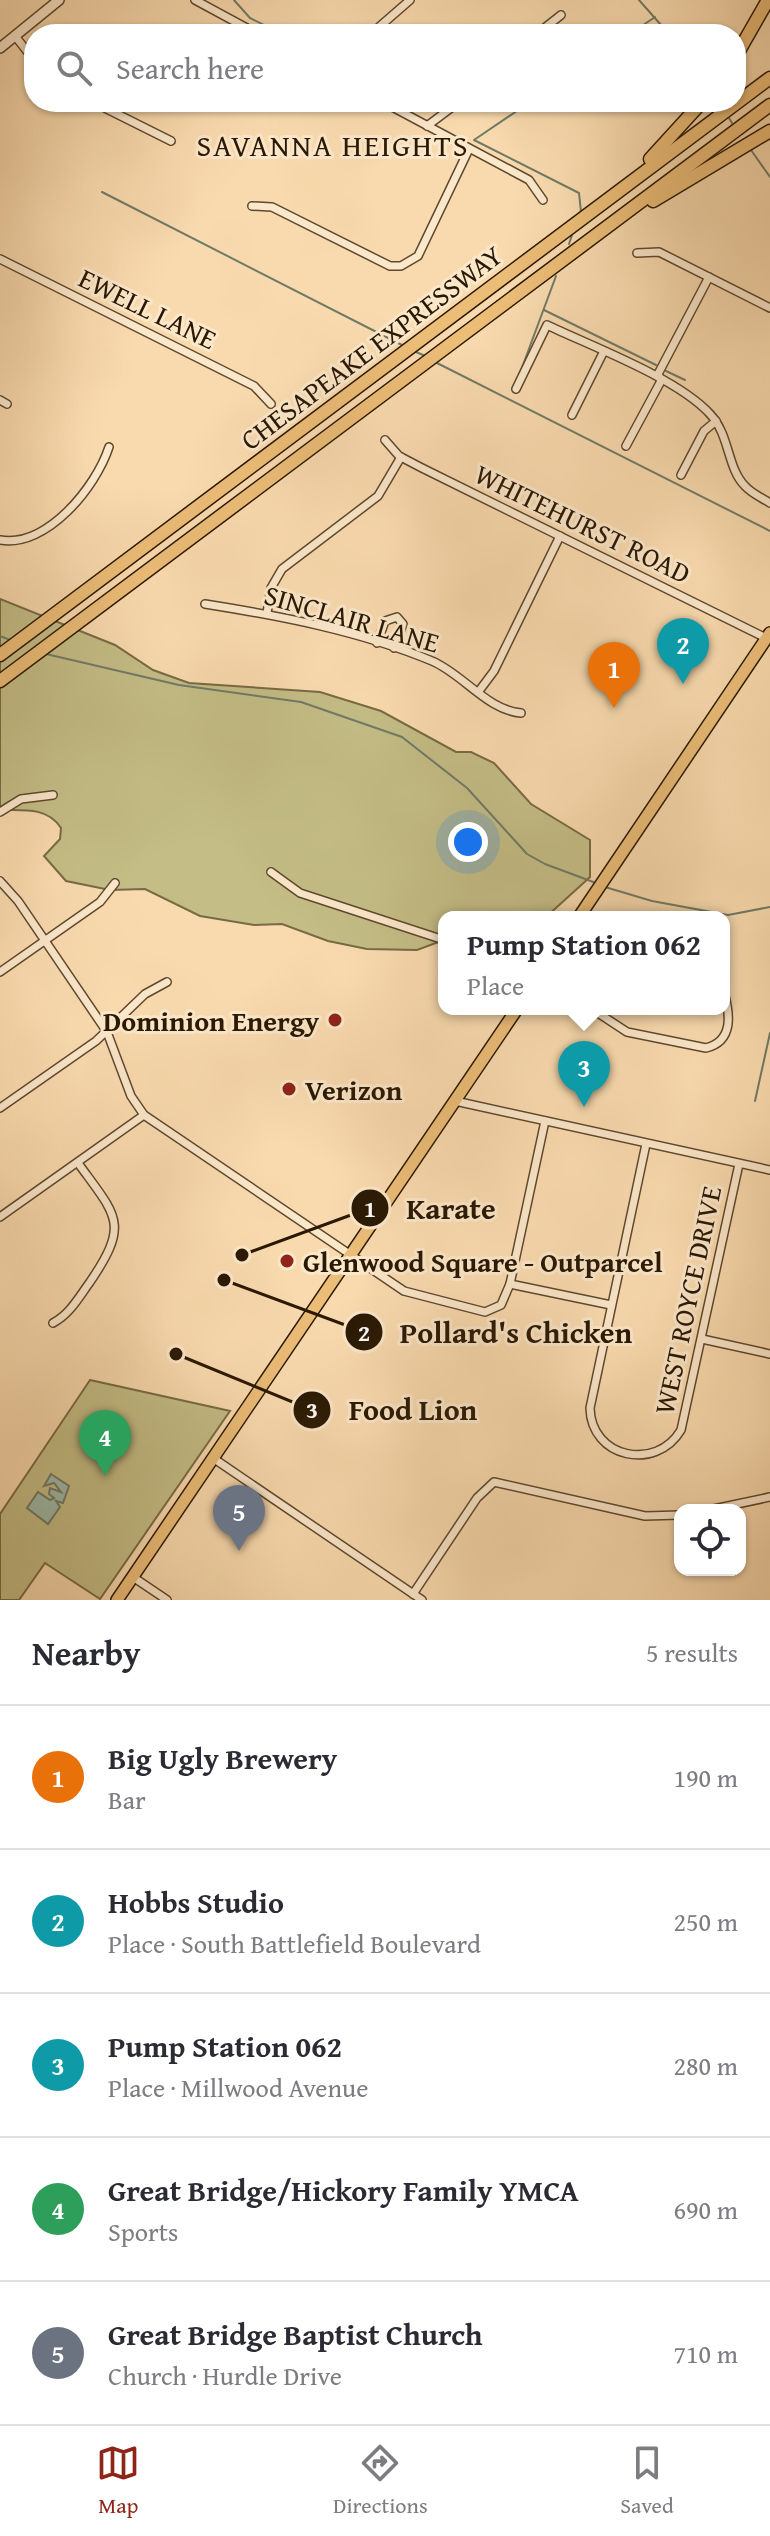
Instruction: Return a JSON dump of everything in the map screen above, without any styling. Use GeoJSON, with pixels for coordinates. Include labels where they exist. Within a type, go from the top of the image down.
{"type":"FeatureCollection","features":[{"type":"Feature","properties":{"kind":"highway"},"geometry":{"type":"LineString","coordinates":[[746,38],[768,0]]}},
{"type":"Feature","properties":{"kind":"highway","name":"CHESAPEAKE EXPRESSWAY"},"geometry":{"type":"LineString","coordinates":[[746,96],[770,78]]}},
{"type":"Feature","properties":{"kind":"highway","name":"CHESAPEAKE EXPRESSWAY"},"geometry":{"type":"LineString","coordinates":[[0,681],[770,105]]}},
{"type":"Feature","properties":{"kind":"highway"},"geometry":{"type":"LineString","coordinates":[[588,215],[626,177],[656,154],[693,112]]}},
{"type":"Feature","properties":{"kind":"highway","name":"CHESAPEAKE EXPRESSWAY"},"geometry":{"type":"LineString","coordinates":[[0,655],[725,112]]}},
{"type":"Feature","properties":{"kind":"highway"},"geometry":{"type":"LineString","coordinates":[[573,252],[770,131]]}},
{"type":"Feature","properties":{"kind":"main road"},"geometry":{"type":"LineString","coordinates":[[583,911],[768,636]]}},
{"type":"Feature","properties":{"kind":"main road"},"geometry":{"type":"LineString","coordinates":[[117,1600],[513,1015]]}},
{"type":"Feature","properties":{"kind":"street"},"geometry":{"type":"LineString","coordinates":[[30,24],[59,0]]}},
{"type":"Feature","properties":{"kind":"street"},"geometry":{"type":"LineString","coordinates":[[195,0],[239,24]]}},
{"type":"Feature","properties":{"kind":"street"},"geometry":{"type":"LineString","coordinates":[[382,24],[410,0]]}},
{"type":"Feature","properties":{"kind":"street"},"geometry":{"type":"LineString","coordinates":[[550,24],[561,15]]}},
{"type":"Feature","properties":{"kind":"street"},"geometry":{"type":"LineString","coordinates":[[0,48],[24,29]]}},
{"type":"Feature","properties":{"kind":"street"},"geometry":{"type":"LineString","coordinates":[[15,36],[24,47]]}},
{"type":"Feature","properties":{"kind":"street"},"geometry":{"type":"LineString","coordinates":[[113,112],[171,141]]}},
{"type":"Feature","properties":{"kind":"street"},"geometry":{"type":"LineString","coordinates":[[401,112],[529,180],[543,200]]}},
{"type":"Feature","properties":{"kind":"street"},"geometry":{"type":"LineString","coordinates":[[427,126],[446,112]]}},
{"type":"Feature","properties":{"kind":"street"},"geometry":{"type":"LineString","coordinates":[[252,206],[272,207],[390,266],[401,266],[418,256],[469,149]]}},
{"type":"Feature","properties":{"kind":"street"},"geometry":{"type":"LineString","coordinates":[[637,253],[659,252],[770,308]]}},
{"type":"Feature","properties":{"kind":"street","name":"EWELL LANE"},"geometry":{"type":"LineString","coordinates":[[0,259],[254,386],[271,404]]}},
{"type":"Feature","properties":{"kind":"street"},"geometry":{"type":"LineString","coordinates":[[661,381],[658,374],[709,277]]}},
{"type":"Feature","properties":{"kind":"street"},"geometry":{"type":"LineString","coordinates":[[516,389],[547,325],[684,392],[716,421],[744,485],[770,503]]}},
{"type":"Feature","properties":{"kind":"street"},"geometry":{"type":"LineString","coordinates":[[572,415],[603,353]]}},
{"type":"Feature","properties":{"kind":"street"},"geometry":{"type":"LineString","coordinates":[[626,446],[661,381]]}},
{"type":"Feature","properties":{"kind":"street"},"geometry":{"type":"LineString","coordinates":[[681,475],[704,431],[716,421]]}},
{"type":"Feature","properties":{"kind":"street","name":"WHITEHURST ROAD"},"geometry":{"type":"LineString","coordinates":[[385,440],[401,457],[768,636]]}},
{"type":"Feature","properties":{"kind":"street"},"geometry":{"type":"LineString","coordinates":[[0,540],[20,541],[35,535],[60,516],[97,475],[109,447]]}},
{"type":"Feature","properties":{"kind":"street"},"geometry":{"type":"LineString","coordinates":[[267,613],[271,588],[282,569],[378,496],[401,457]]}},
{"type":"Feature","properties":{"kind":"street"},"geometry":{"type":"LineString","coordinates":[[479,691],[494,671],[560,536]]}},
{"type":"Feature","properties":{"kind":"street","name":"SINCLAIR LANE"},"geometry":{"type":"LineString","coordinates":[[205,604],[267,613],[394,648],[444,667],[505,710],[521,713]]}},
{"type":"Feature","properties":{"kind":"street"},"geometry":{"type":"LineString","coordinates":[[377,643],[385,621],[397,617],[403,624],[394,648]]}},
{"type":"Feature","properties":{"kind":"street"},"geometry":{"type":"LineString","coordinates":[[0,812],[21,799],[53,795]]}},
{"type":"Feature","properties":{"kind":"street"},"geometry":{"type":"LineString","coordinates":[[271,872],[300,893],[438,938]]}},
{"type":"Feature","properties":{"kind":"street"},"geometry":{"type":"LineString","coordinates":[[0,881],[45,940],[107,1032],[131,1096],[144,1115],[404,1291],[479,1311],[498,1308],[510,1284],[545,1121]]}},
{"type":"Feature","properties":{"kind":"street"},"geometry":{"type":"LineString","coordinates":[[0,972],[100,902],[115,883]]}},
{"type":"Feature","properties":{"kind":"street"},"geometry":{"type":"LineString","coordinates":[[0,1108],[107,1032],[145,994],[167,982]]}},
{"type":"Feature","properties":{"kind":"street"},"geometry":{"type":"LineString","coordinates":[[606,1015],[627,1032],[706,1048],[718,1044],[726,1033],[729,1015]]}},
{"type":"Feature","properties":{"kind":"street"},"geometry":{"type":"LineString","coordinates":[[455,1101],[770,1170]]}},
{"type":"Feature","properties":{"kind":"street"},"geometry":{"type":"LineString","coordinates":[[0,1217],[144,1115]]}},
{"type":"Feature","properties":{"kind":"street"},"geometry":{"type":"LineString","coordinates":[[510,1284],[611,1305],[646,1144]]}},
{"type":"Feature","properties":{"kind":"street"},"geometry":{"type":"LineString","coordinates":[[53,1323],[73,1306],[115,1240],[113,1215],[78,1163]]}},
{"type":"Feature","properties":{"kind":"street","name":"WEST ROYCE DRIVE"},"geometry":{"type":"LineString","coordinates":[[611,1305],[590,1414],[604,1442],[628,1454],[660,1451],[679,1434],[739,1164]]}},
{"type":"Feature","properties":{"kind":"street"},"geometry":{"type":"LineString","coordinates":[[702,1339],[770,1354]]}},
{"type":"Feature","properties":{"kind":"street"},"geometry":{"type":"LineString","coordinates":[[213,1458],[422,1600]]}},
{"type":"Feature","properties":{"kind":"street"},"geometry":{"type":"LineString","coordinates":[[413,1594],[477,1498],[494,1482],[645,1516],[674,1515]]}},
{"type":"Feature","properties":{"kind":"street"},"geometry":{"type":"LineString","coordinates":[[737,1504],[770,1497]]}},
{"type":"Feature","properties":{"kind":"street"},"geometry":{"type":"LineString","coordinates":[[133,1577],[167,1600]]}},
{"type":"Feature","properties":{"kind":"shaded area"},"geometry":{"type":"Polygon","coordinates":[[[0,599],[115,645],[153,670],[189,683],[320,692],[381,711],[456,752],[471,752],[494,763],[531,804],[590,840],[590,877],[553,911],[438,911],[438,942],[417,950],[367,949],[328,941],[282,924],[254,925],[200,916],[145,889],[110,890],[66,881],[44,856],[60,839],[61,828],[56,821],[34,811],[0,810],[0,599]]]}},
{"type":"Feature","properties":{"kind":"shaded area"},"geometry":{"type":"Polygon","coordinates":[[[90,1380],[230,1411],[100,1599],[45,1563],[19,1600],[0,1600],[0,1514],[90,1380]]]}},
{"type":"Feature","properties":{"kind":"shaded area"},"geometry":{"type":"Polygon","coordinates":[[[51,1474],[69,1486],[63,1503],[56,1501],[60,1507],[48,1524],[27,1508],[38,1492],[50,1500],[54,1498],[49,1494],[50,1488],[61,1492],[54,1483],[44,1486],[51,1474]]]}},
{"type":"Feature","properties":{"kind":"waterway"},"geometry":{"type":"LineString","coordinates":[[234,0],[250,18],[262,24]]}},
{"type":"Feature","properties":{"kind":"waterway"},"geometry":{"type":"LineString","coordinates":[[639,0],[660,24]]}},
{"type":"Feature","properties":{"kind":"waterway"},"geometry":{"type":"LineString","coordinates":[[645,24],[655,17]]}},
{"type":"Feature","properties":{"kind":"waterway"},"geometry":{"type":"LineString","coordinates":[[515,112],[474,140],[579,193],[581,212]]}},
{"type":"Feature","properties":{"kind":"waterway"},"geometry":{"type":"LineString","coordinates":[[729,118],[732,123]]}},
{"type":"Feature","properties":{"kind":"waterway"},"geometry":{"type":"LineString","coordinates":[[751,150],[770,177]]}},
{"type":"Feature","properties":{"kind":"waterway"},"geometry":{"type":"LineString","coordinates":[[102,192],[402,345]]}},
{"type":"Feature","properties":{"kind":"waterway"},"geometry":{"type":"LineString","coordinates":[[569,244],[572,235]]}},
{"type":"Feature","properties":{"kind":"waterway"},"geometry":{"type":"LineString","coordinates":[[520,373],[556,276]]}},
{"type":"Feature","properties":{"kind":"waterway"},"geometry":{"type":"LineString","coordinates":[[544,310],[656,365]]}},
{"type":"Feature","properties":{"kind":"waterway"},"geometry":{"type":"LineString","coordinates":[[416,352],[423,355]]}},
{"type":"Feature","properties":{"kind":"waterway"},"geometry":{"type":"LineString","coordinates":[[437,363],[770,531]]}},
{"type":"Feature","properties":{"kind":"waterway"},"geometry":{"type":"LineString","coordinates":[[666,371],[685,380]]}},
{"type":"Feature","properties":{"kind":"waterway"},"geometry":{"type":"LineString","coordinates":[[0,636],[10,640]]}},
{"type":"Feature","properties":{"kind":"waterway"},"geometry":{"type":"LineString","coordinates":[[46,654],[179,685],[301,702],[402,737],[467,788],[527,854],[596,883]]}},
{"type":"Feature","properties":{"kind":"waterway"},"geometry":{"type":"LineString","coordinates":[[605,887],[652,901],[706,911]]}},
{"type":"Feature","properties":{"kind":"waterway"},"geometry":{"type":"LineString","coordinates":[[730,915],[770,907]]}},
{"type":"Feature","properties":{"kind":"waterway"},"geometry":{"type":"LineString","coordinates":[[755,1101],[770,1033]]}},
{"type":"Feature","properties":{"kind":"place","name":"Hobbs Studio"},"geometry":{"type":"Point","coordinates":[683,684]}},
{"type":"Feature","properties":{"kind":"place","name":"Big Ugly Brewery"},"geometry":{"type":"Point","coordinates":[614,708]}},
{"type":"Feature","properties":{"kind":"place","name":"Dominion Energy"},"geometry":{"type":"Point","coordinates":[335,1020]}},
{"type":"Feature","properties":{"kind":"place","name":"Verizon"},"geometry":{"type":"Point","coordinates":[289,1089]}},
{"type":"Feature","properties":{"kind":"place","name":"Pump Station 062"},"geometry":{"type":"Point","coordinates":[584,1107]}},
{"type":"Feature","properties":{"kind":"place","name":"Karate"},"geometry":{"type":"Point","coordinates":[242,1255]}},
{"type":"Feature","properties":{"kind":"place","name":"Glenwood Square - Outparcel"},"geometry":{"type":"Point","coordinates":[287,1261]}},
{"type":"Feature","properties":{"kind":"place","name":"Pollard's Chicken"},"geometry":{"type":"Point","coordinates":[224,1280]}},
{"type":"Feature","properties":{"kind":"place","name":"Food Lion"},"geometry":{"type":"Point","coordinates":[176,1354]}},
{"type":"Feature","properties":{"kind":"place","name":"Great Bridge/Hickory Family YMCA"},"geometry":{"type":"Point","coordinates":[105,1476]}},
{"type":"Feature","properties":{"kind":"place","name":"Great Bridge Baptist Church"},"geometry":{"type":"Point","coordinates":[239,1551]}},
{"type":"Feature","properties":{"kind":"district","name":"SAVANNA HEIGHTS"},"geometry":{"type":"Point","coordinates":[333,145]}}]}
